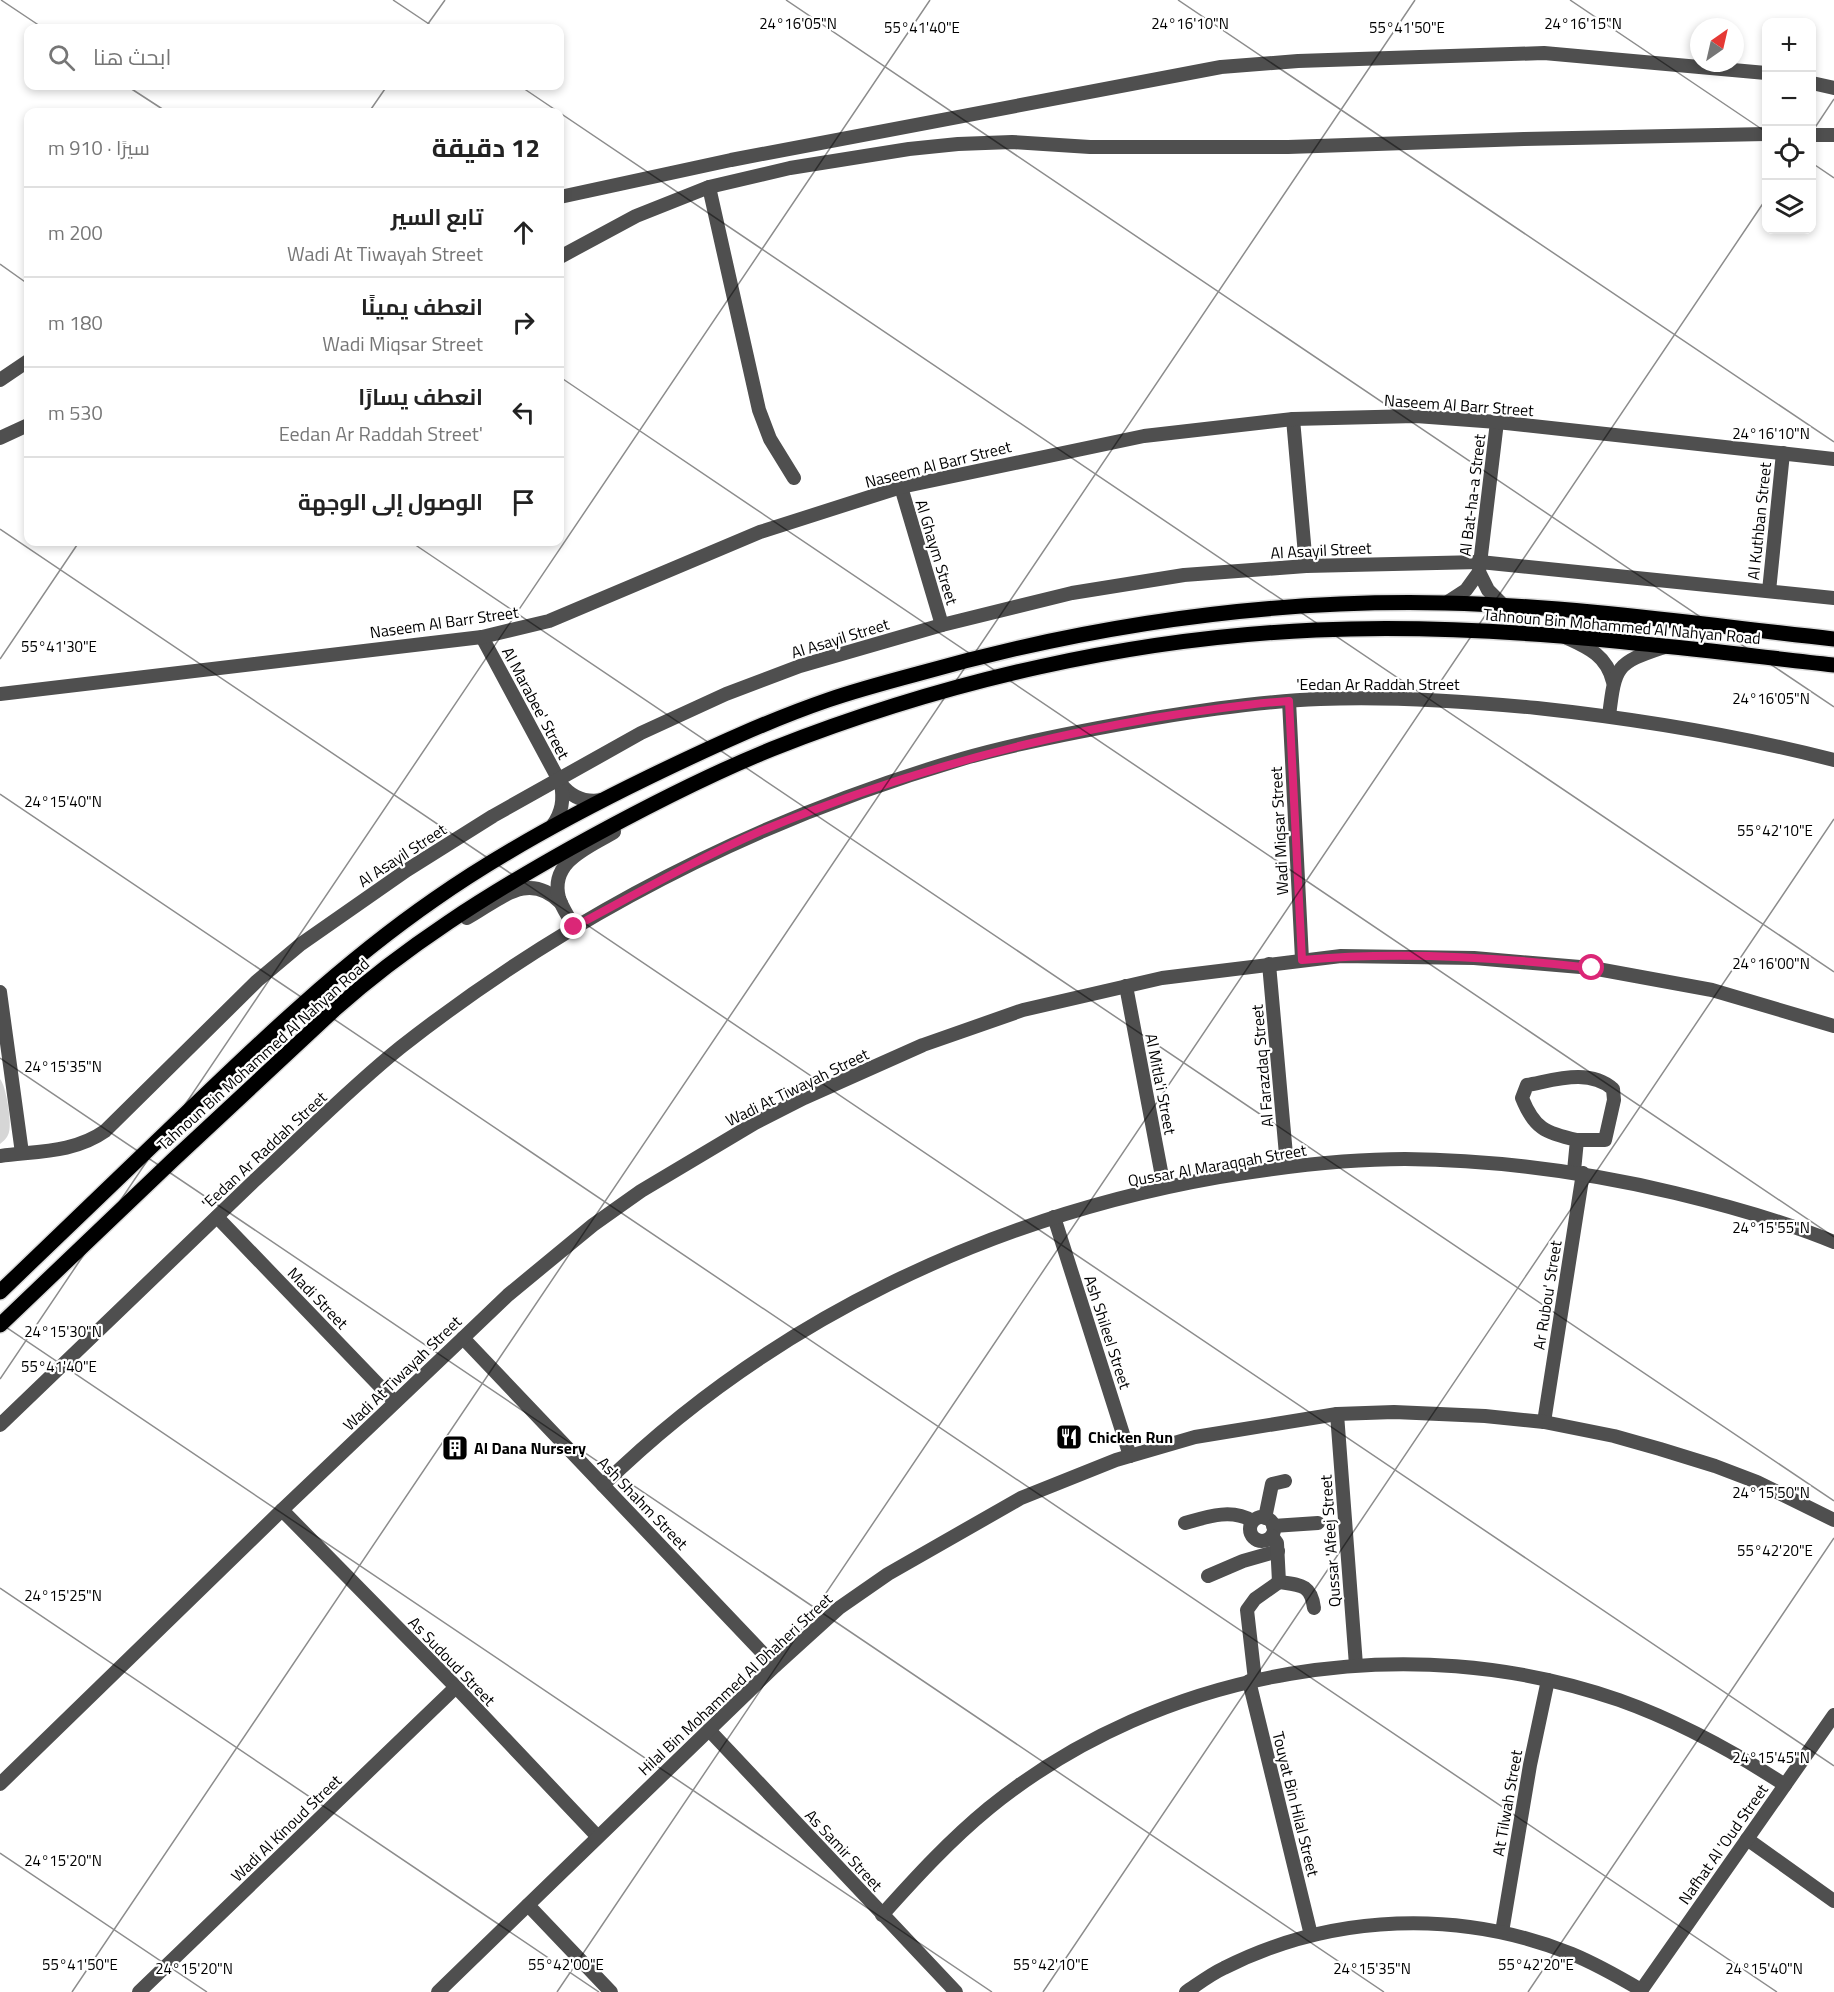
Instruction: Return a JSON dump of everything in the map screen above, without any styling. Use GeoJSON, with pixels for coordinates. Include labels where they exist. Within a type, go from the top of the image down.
{"type":"FeatureCollection","features":[{"type":"Feature","properties":{"kind":"main road","name":"Tahnoun Bin Mohammed Al Nahyan Road"},"geometry":{"type":"LineString","coordinates":[[0,1292],[306,1000],[377,942],[436,898],[553,825],[602,800],[709,748],[827,700],[1048,640],[1118,627],[1302,605],[1446,603],[1583,611],[1834,639]]}},
{"type":"Feature","properties":{"kind":"main road","name":"Tahnoun Bin Mohammed Al Nahyan Road"},"geometry":{"type":"LineString","coordinates":[[0,1325],[334,1010],[422,939],[524,874],[635,812],[770,750],[880,710],[959,687],[1056,664],[1227,636],[1316,630],[1396,628],[1562,635],[1834,665]]}},
{"type":"Feature","properties":{"kind":"street"},"geometry":{"type":"LineString","coordinates":[[564,196],[731,160],[1221,67],[1298,61],[1544,53],[1762,73]]}},
{"type":"Feature","properties":{"kind":"street"},"geometry":{"type":"LineString","coordinates":[[1816,84],[1834,88]]}},
{"type":"Feature","properties":{"kind":"street"},"geometry":{"type":"LineString","coordinates":[[564,255],[636,216],[709,187],[812,164],[909,149],[995,142],[1090,147],[1276,147],[1762,134]]}},
{"type":"Feature","properties":{"kind":"street"},"geometry":{"type":"LineString","coordinates":[[1816,135],[1834,135]]}},
{"type":"Feature","properties":{"kind":"street"},"geometry":{"type":"LineString","coordinates":[[709,187],[759,410],[770,439],[794,478]]}},
{"type":"Feature","properties":{"kind":"street"},"geometry":{"type":"LineString","coordinates":[[0,380],[24,364]]}},
{"type":"Feature","properties":{"kind":"street","name":"Naseem Al Barr Street"},"geometry":{"type":"LineString","coordinates":[[0,694],[482,637],[549,621],[760,532],[901,487],[1144,436],[1293,419],[1416,416],[1497,422],[1834,459]]}},
{"type":"Feature","properties":{"kind":"street"},"geometry":{"type":"LineString","coordinates":[[1293,419],[1306,566]]}},
{"type":"Feature","properties":{"kind":"street","name":"Al Bat-ha-a Street"},"geometry":{"type":"LineString","coordinates":[[1446,603],[1466,590],[1480,567],[1497,422]]}},
{"type":"Feature","properties":{"kind":"street"},"geometry":{"type":"LineString","coordinates":[[0,438],[24,427]]}},
{"type":"Feature","properties":{"kind":"street","name":"Al Kuthban Street"},"geometry":{"type":"LineString","coordinates":[[1769,591],[1783,453]]}},
{"type":"Feature","properties":{"kind":"street","name":"Al Ghaym Street"},"geometry":{"type":"LineString","coordinates":[[901,487],[942,625]]}},
{"type":"Feature","properties":{"kind":"street","name":"Al Asayil Street"},"geometry":{"type":"LineString","coordinates":[[0,1156],[68,1148],[87,1142],[105,1131],[217,1019],[300,944],[407,870],[494,816],[560,782],[641,733],[726,694],[800,666],[942,625],[1072,593],[1185,576],[1306,566],[1480,567],[1834,598]]}},
{"type":"Feature","properties":{"kind":"street","name":"Al Bat-ha-a Street"},"geometry":{"type":"LineString","coordinates":[[1480,567],[1488,590],[1504,606]]}},
{"type":"Feature","properties":{"kind":"street"},"geometry":{"type":"LineString","coordinates":[[1562,635],[1598,654],[1608,667],[1613,682]]}},
{"type":"Feature","properties":{"kind":"street","name":"Al Marabee' Street"},"geometry":{"type":"LineString","coordinates":[[482,637],[560,782],[566,790],[579,799],[602,800]]}},
{"type":"Feature","properties":{"kind":"street"},"geometry":{"type":"LineString","coordinates":[[1609,716],[1613,682],[1617,674],[1628,661],[1664,646]]}},
{"type":"Feature","properties":{"kind":"street","name":"'Eedan Ar Raddah Street"},"geometry":{"type":"LineString","coordinates":[[0,1425],[367,1076],[400,1048],[530,955],[574,927],[693,863],[761,831],[907,777],[966,758],[1101,727],[1218,708],[1289,701],[1379,698],[1472,701],[1609,716],[1687,728],[1779,746],[1834,760]]}},
{"type":"Feature","properties":{"kind":"street","name":"Wadi Miqsar Street"},"geometry":{"type":"LineString","coordinates":[[1289,701],[1302,960]]}},
{"type":"Feature","properties":{"kind":"street","name":"Al Marabee' Street"},"geometry":{"type":"LineString","coordinates":[[553,825],[563,801],[560,782]]}},
{"type":"Feature","properties":{"kind":"street"},"geometry":{"type":"LineString","coordinates":[[574,927],[561,903],[558,885],[565,865],[570,859],[620,828],[635,812]]}},
{"type":"Feature","properties":{"kind":"street"},"geometry":{"type":"LineString","coordinates":[[422,939],[442,933],[524,888],[536,887],[547,891],[561,903]]}},
{"type":"Feature","properties":{"kind":"street","name":"Wadi At Tiwayah Street"},"geometry":{"type":"LineString","coordinates":[[0,1784],[395,1402],[517,1288],[593,1225],[641,1191],[755,1123],[804,1098],[923,1045],[1023,1010],[1162,978],[1341,956],[1474,958],[1592,968],[1712,990],[1834,1026]]}},
{"type":"Feature","properties":{"kind":"street","name":"Al Farazdaq Street"},"geometry":{"type":"LineString","coordinates":[[1269,964],[1287,1166]]}},
{"type":"Feature","properties":{"kind":"street","name":"Al Mitla'i Street"},"geometry":{"type":"LineString","coordinates":[[1126,986],[1164,1187]]}},
{"type":"Feature","properties":{"kind":"street"},"geometry":{"type":"LineString","coordinates":[[0,992],[22,1153]]}},
{"type":"Feature","properties":{"kind":"street"},"geometry":{"type":"LineString","coordinates":[[1570,1077],[1603,1080],[1613,1089],[1614,1100],[1605,1140],[1576,1140],[1552,1135],[1530,1117],[1522,1098],[1527,1085],[1570,1077]]}},
{"type":"Feature","properties":{"kind":"street","name":"Ar Rubou' Street"},"geometry":{"type":"LineString","coordinates":[[1544,1422],[1578,1172],[1576,1140]]}},
{"type":"Feature","properties":{"kind":"street","name":"Qussar Al Maraqqah Street"},"geometry":{"type":"LineString","coordinates":[[603,1485],[633,1455],[744,1368],[851,1303],[942,1260],[1054,1217],[1164,1187],[1287,1166],[1405,1159],[1499,1164],[1578,1172],[1707,1200],[1770,1218],[1834,1242]]}},
{"type":"Feature","properties":{"kind":"street","name":"Madi Street"},"geometry":{"type":"LineString","coordinates":[[217,1217],[395,1402]]}},
{"type":"Feature","properties":{"kind":"street","name":"Ash Shileel Street"},"geometry":{"type":"LineString","coordinates":[[1054,1217],[1130,1456]]}},
{"type":"Feature","properties":{"kind":"street","name":"Ash Shahm Street"},"geometry":{"type":"LineString","coordinates":[[463,1338],[775,1666]]}},
{"type":"Feature","properties":{"kind":"street","name":"Hilal Bin Mohammed Al Dhaheri Street"},"geometry":{"type":"LineString","coordinates":[[438,1992],[597,1836],[839,1608],[904,1564],[1021,1498],[1130,1456],[1195,1437],[1338,1414],[1448,1413],[1544,1422],[1614,1436],[1715,1466],[1796,1500],[1834,1520]]}},
{"type":"Feature","properties":{"kind":"street","name":"Qussar 'Afeej Street"},"geometry":{"type":"LineString","coordinates":[[1338,1414],[1356,1665]]}},
{"type":"Feature","properties":{"kind":"street"},"geometry":{"type":"LineString","coordinates":[[1285,1482],[1272,1484],[1266,1525],[1278,1551],[1280,1582],[1301,1585],[1309,1590],[1313,1596],[1314,1608]]}},
{"type":"Feature","properties":{"kind":"street","name":"As Sudoud Street"},"geometry":{"type":"LineString","coordinates":[[282,1510],[456,1687],[597,1836]]}},
{"type":"Feature","properties":{"kind":"street"},"geometry":{"type":"LineString","coordinates":[[1185,1523],[1211,1516],[1233,1514],[1266,1525],[1318,1523]]}},
{"type":"Feature","properties":{"kind":"street"},"geometry":{"type":"LineString","coordinates":[[1209,1576],[1243,1560],[1278,1551]]}},
{"type":"Feature","properties":{"kind":"street","name":"Touyat Bin Hilal Street"},"geometry":{"type":"LineString","coordinates":[[1280,1582],[1255,1599],[1247,1610],[1252,1680],[1311,1935]]}},
{"type":"Feature","properties":{"kind":"street"},"geometry":{"type":"LineString","coordinates":[[882,1915],[953,1839],[990,1807],[1070,1753],[1112,1730],[1184,1700],[1252,1680],[1303,1671],[1356,1665],[1406,1663],[1502,1671],[1548,1680],[1619,1700],[1663,1717],[1721,1746],[1785,1785]]}},
{"type":"Feature","properties":{"kind":"street","name":"At Tilwah Street"},"geometry":{"type":"LineString","coordinates":[[1502,1932],[1530,1765],[1548,1680]]}},
{"type":"Feature","properties":{"kind":"street","name":"Wadi Al Kinoud Street"},"geometry":{"type":"LineString","coordinates":[[139,1992],[456,1687]]}},
{"type":"Feature","properties":{"kind":"street","name":"Nafhat Al 'Oud Street"},"geometry":{"type":"LineString","coordinates":[[1640,1991],[1834,1715]]}},
{"type":"Feature","properties":{"kind":"street","name":"As Samir Street"},"geometry":{"type":"LineString","coordinates":[[709,1730],[956,1992]]}},
{"type":"Feature","properties":{"kind":"street"},"geometry":{"type":"LineString","coordinates":[[1747,1839],[1834,1901]]}},
{"type":"Feature","properties":{"kind":"street"},"geometry":{"type":"LineString","coordinates":[[528,1905],[610,1992]]}},
{"type":"Feature","properties":{"kind":"street"},"geometry":{"type":"LineString","coordinates":[[1186,1992],[1223,1968],[1272,1947],[1311,1935],[1376,1924],[1421,1923],[1465,1926],[1502,1932],[1538,1942],[1608,1971],[1640,1991]]}},
{"type":"Feature","properties":{"kind":"shaded area"},"geometry":{"type":"Polygon","coordinates":[[[0,1079],[6,1096],[10,1127],[8,1136],[0,1144],[0,1079]]]}},
{"type":"Feature","properties":{"kind":"place","name":"Chicken Run"},"geometry":{"type":"Point","coordinates":[1069,1437]}},
{"type":"Feature","properties":{"kind":"place","name":"Al Dana Nursery"},"geometry":{"type":"Point","coordinates":[455,1448]}},
{"type":"Feature","properties":{"kind":"route"},"geometry":{"type":"LineString","coordinates":[[574,927],[693,863],[761,831],[856,795],[966,758],[1101,727],[1218,708],[1289,701],[1302,960],[1341,956],[1474,958],[1533,961],[1592,968]]}}]}
